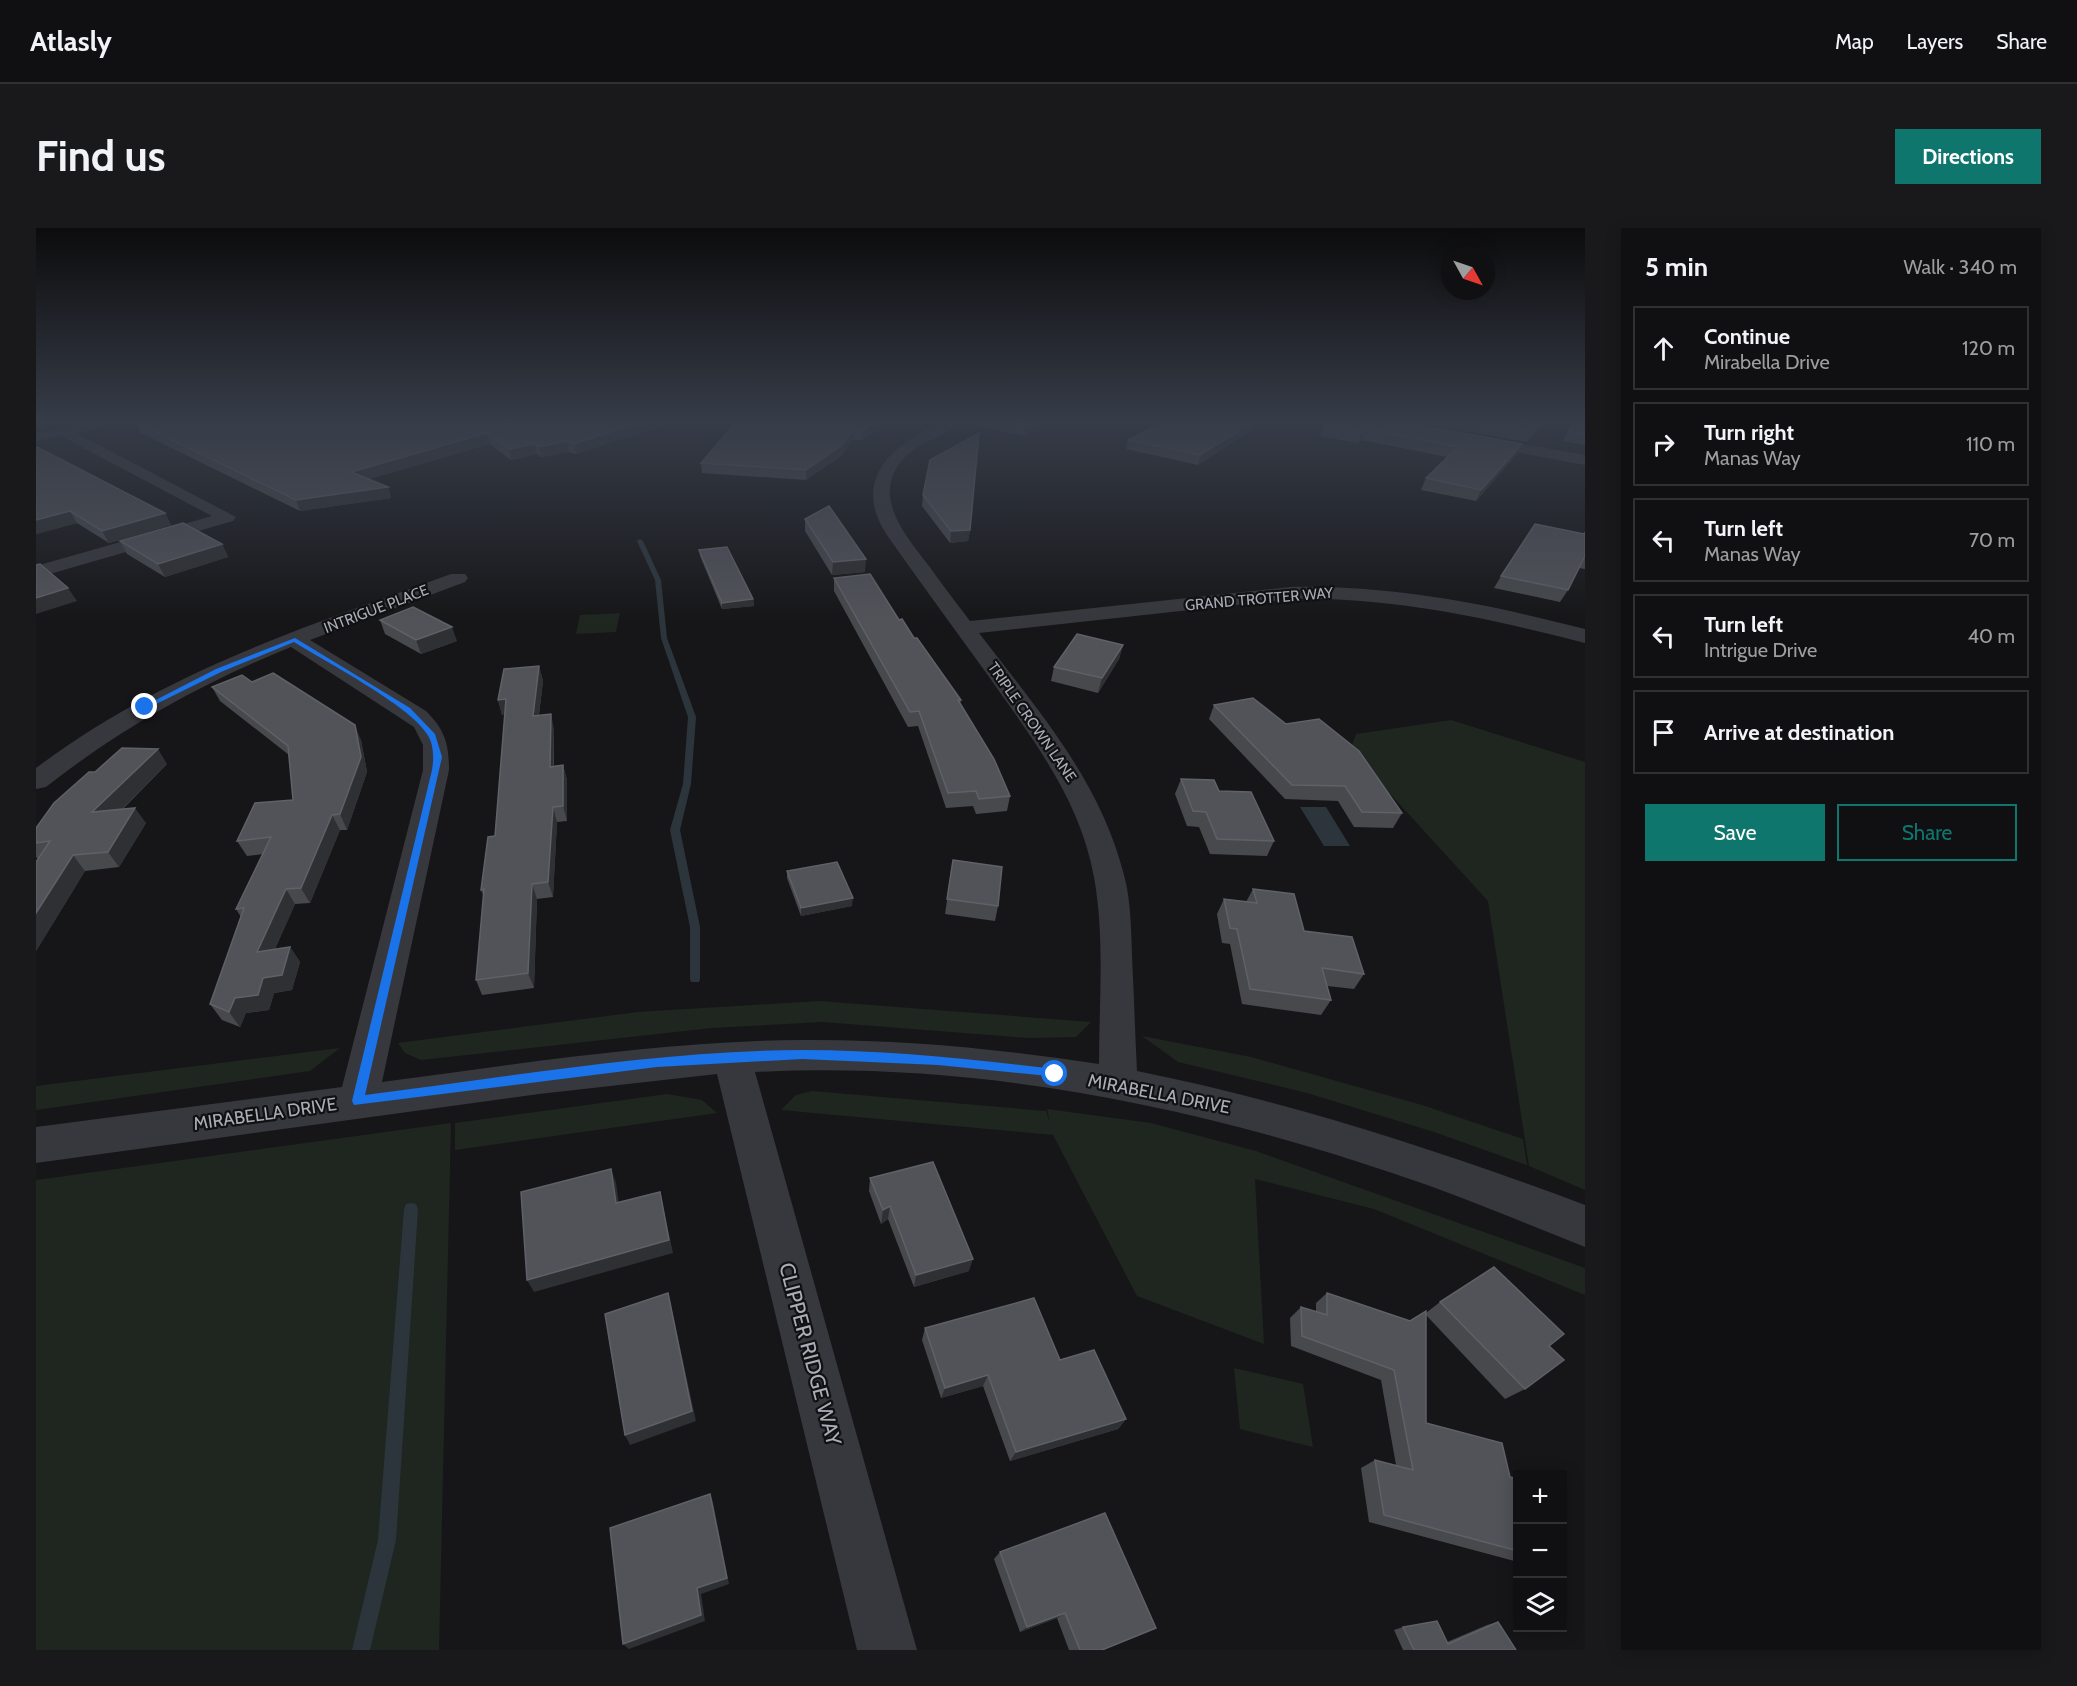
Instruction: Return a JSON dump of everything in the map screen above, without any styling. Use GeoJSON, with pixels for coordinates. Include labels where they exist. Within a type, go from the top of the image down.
{"type":"FeatureCollection","features":[{"type":"Feature","properties":{"kind":"street"},"geometry":{"type":"LineString","coordinates":[[36,572],[227,517],[174,489]]}},
{"type":"Feature","properties":{"kind":"street","name":"TRIPLE CROWN LANE"},"geometry":{"type":"LineString","coordinates":[[881,489],[880,494],[889,524],[1067,770],[1081,794],[1101,846],[1113,906],[1118,1084]]}},
{"type":"Feature","properties":{"kind":"street","name":"INTRIGUE PLACE"},"geometry":{"type":"LineString","coordinates":[[36,781],[106,730],[145,707],[218,670],[458,578]]}},
{"type":"Feature","properties":{"kind":"street","name":"GRAND TROTTER WAY"},"geometry":{"type":"LineString","coordinates":[[966,628],[1291,593],[1341,592],[1456,604],[1585,636]]}},
{"type":"Feature","properties":{"kind":"street"},"geometry":{"type":"LineString","coordinates":[[295,640],[417,716],[431,734],[438,757],[358,1101]]}},
{"type":"Feature","properties":{"kind":"street","name":"MIRABELLA DRIVE"},"geometry":{"type":"LineString","coordinates":[[36,1145],[657,1062],[802,1055],[927,1059],[998,1066],[1118,1084],[1273,1118],[1428,1166],[1585,1226]]}},
{"type":"Feature","properties":{"kind":"street","name":"CLIPPER RIDGE WAY"},"geometry":{"type":"LineString","coordinates":[[732,1058],[887,1650]]}},
{"type":"Feature","properties":{"kind":"shaded area"},"geometry":{"type":"Polygon","coordinates":[[[620,613],[616,632],[576,634],[580,615],[620,613]]]}},
{"type":"Feature","properties":{"kind":"shaded area"},"geometry":{"type":"Polygon","coordinates":[[[1451,720],[1585,762],[1585,1190],[1529,1166],[1488,901],[1350,750],[1356,734],[1451,720]]]}},
{"type":"Feature","properties":{"kind":"shaded area"},"geometry":{"type":"Polygon","coordinates":[[[1300,807],[1326,807],[1350,846],[1324,846],[1300,807]]]}},
{"type":"Feature","properties":{"kind":"shaded area"},"geometry":{"type":"Polygon","coordinates":[[[819,1001],[1091,1022],[1076,1037],[1029,1038],[823,1022],[712,1028],[421,1060],[405,1053],[398,1043],[638,1012],[819,1001]]]}},
{"type":"Feature","properties":{"kind":"shaded area"},"geometry":{"type":"Polygon","coordinates":[[[1142,1036],[1251,1057],[1422,1105],[1523,1139],[1527,1165],[1434,1132],[1307,1093],[1178,1062],[1142,1036]]]}},
{"type":"Feature","properties":{"kind":"shaded area"},"geometry":{"type":"Polygon","coordinates":[[[340,1048],[310,1071],[36,1110],[36,1086],[340,1048]]]}},
{"type":"Feature","properties":{"kind":"shaded area"},"geometry":{"type":"Polygon","coordinates":[[[812,1091],[1046,1111],[1050,1123],[1047,1109],[1151,1123],[1256,1151],[1585,1268],[1585,1295],[1374,1209],[1255,1179],[1264,1344],[1137,1296],[1053,1135],[781,1110],[796,1095],[812,1091]]]}},
{"type":"Feature","properties":{"kind":"shaded area"},"geometry":{"type":"Polygon","coordinates":[[[667,1094],[702,1100],[717,1113],[455,1150],[455,1123],[667,1094]]]}},
{"type":"Feature","properties":{"kind":"shaded area"},"geometry":{"type":"Polygon","coordinates":[[[451,1123],[439,1650],[36,1650],[36,1180],[451,1123]]]}},
{"type":"Feature","properties":{"kind":"shaded area"},"geometry":{"type":"Polygon","coordinates":[[[1234,1368],[1303,1384],[1313,1447],[1240,1429],[1234,1368]]]}},
{"type":"Feature","properties":{"kind":"building"},"geometry":{"type":"Polygon","coordinates":[[[36,489],[119,489],[165,513],[102,531],[70,511],[36,520],[36,489]]]}},
{"type":"Feature","properties":{"kind":"building"},"geometry":{"type":"Polygon","coordinates":[[[274,489],[371,489],[296,500],[274,489]]]}},
{"type":"Feature","properties":{"kind":"building"},"geometry":{"type":"Polygon","coordinates":[[[924,489],[974,489],[970,530],[951,531],[923,495],[924,489]]]}},
{"type":"Feature","properties":{"kind":"building"},"geometry":{"type":"Polygon","coordinates":[[[829,506],[866,559],[833,562],[805,519],[829,506]]]}},
{"type":"Feature","properties":{"kind":"building"},"geometry":{"type":"Polygon","coordinates":[[[183,523],[222,544],[158,564],[120,541],[183,523]]]}},
{"type":"Feature","properties":{"kind":"building"},"geometry":{"type":"Polygon","coordinates":[[[1535,524],[1584,534],[1585,532],[1585,556],[1568,590],[1501,576],[1535,524]]]}},
{"type":"Feature","properties":{"kind":"building"},"geometry":{"type":"Polygon","coordinates":[[[727,547],[753,599],[722,603],[699,550],[727,547]]]}},
{"type":"Feature","properties":{"kind":"building"},"geometry":{"type":"Polygon","coordinates":[[[40,564],[68,588],[36,598],[36,565],[40,564]]]}},
{"type":"Feature","properties":{"kind":"building"},"geometry":{"type":"Polygon","coordinates":[[[870,574],[899,620],[902,619],[914,638],[917,638],[961,700],[958,700],[994,759],[1010,796],[979,799],[976,791],[948,793],[919,711],[910,712],[834,578],[870,574]]]}},
{"type":"Feature","properties":{"kind":"building"},"geometry":{"type":"Polygon","coordinates":[[[413,607],[452,627],[416,640],[380,620],[413,607]]]}},
{"type":"Feature","properties":{"kind":"building"},"geometry":{"type":"Polygon","coordinates":[[[1077,634],[1123,645],[1102,678],[1054,667],[1077,634]]]}},
{"type":"Feature","properties":{"kind":"building"},"geometry":{"type":"Polygon","coordinates":[[[539,666],[533,716],[551,714],[550,767],[563,765],[563,806],[553,807],[548,882],[532,884],[528,973],[476,980],[484,889],[481,890],[488,837],[495,836],[506,699],[498,700],[504,669],[539,666]]]}},
{"type":"Feature","properties":{"kind":"building"},"geometry":{"type":"Polygon","coordinates":[[[273,673],[355,725],[361,757],[340,814],[332,815],[301,888],[286,889],[257,952],[290,947],[282,975],[263,978],[258,995],[235,998],[229,1012],[210,1004],[244,908],[236,909],[271,837],[237,841],[255,803],[293,800],[288,746],[212,687],[242,675],[252,682],[273,673]]]}},
{"type":"Feature","properties":{"kind":"building"},"geometry":{"type":"Polygon","coordinates":[[[1253,698],[1286,724],[1319,719],[1359,751],[1402,813],[1362,812],[1345,786],[1292,785],[1214,705],[1253,698]]]}},
{"type":"Feature","properties":{"kind":"building"},"geometry":{"type":"Polygon","coordinates":[[[122,748],[158,749],[92,812],[135,808],[108,852],[73,855],[36,913],[36,862],[50,841],[36,843],[36,828],[54,803],[89,772],[95,772],[122,748]]]}},
{"type":"Feature","properties":{"kind":"building"},"geometry":{"type":"Polygon","coordinates":[[[1181,779],[1214,780],[1219,791],[1251,792],[1274,841],[1217,839],[1206,812],[1193,811],[1181,779]]]}},
{"type":"Feature","properties":{"kind":"building"},"geometry":{"type":"Polygon","coordinates":[[[953,860],[1002,867],[998,906],[947,899],[953,860]]]}},
{"type":"Feature","properties":{"kind":"building"},"geometry":{"type":"Polygon","coordinates":[[[837,862],[853,898],[801,908],[787,871],[837,862]]]}},
{"type":"Feature","properties":{"kind":"building"},"geometry":{"type":"Polygon","coordinates":[[[1253,889],[1294,894],[1304,931],[1352,937],[1364,974],[1322,968],[1331,1000],[1250,989],[1237,929],[1230,928],[1224,899],[1257,903],[1253,889]]]}},
{"type":"Feature","properties":{"kind":"building"},"geometry":{"type":"Polygon","coordinates":[[[933,1162],[973,1259],[916,1275],[890,1206],[883,1210],[870,1178],[933,1162]]]}},
{"type":"Feature","properties":{"kind":"building"},"geometry":{"type":"Polygon","coordinates":[[[611,1169],[616,1203],[660,1192],[669,1240],[527,1280],[521,1192],[611,1169]]]}},
{"type":"Feature","properties":{"kind":"building"},"geometry":{"type":"Polygon","coordinates":[[[1494,1267],[1564,1334],[1549,1346],[1564,1360],[1525,1389],[1440,1302],[1494,1267]]]}},
{"type":"Feature","properties":{"kind":"building"},"geometry":{"type":"Polygon","coordinates":[[[668,1293],[692,1411],[625,1435],[605,1314],[668,1293]]]}},
{"type":"Feature","properties":{"kind":"building"},"geometry":{"type":"Polygon","coordinates":[[[1327,1293],[1410,1321],[1426,1311],[1426,1423],[1502,1443],[1510,1477],[1513,1478],[1513,1550],[1384,1515],[1375,1460],[1413,1470],[1394,1370],[1302,1336],[1301,1307],[1327,1315],[1327,1293]]]}},
{"type":"Feature","properties":{"kind":"building"},"geometry":{"type":"Polygon","coordinates":[[[1034,1298],[1060,1360],[1094,1350],[1126,1419],[1016,1452],[988,1375],[945,1388],[925,1328],[1034,1298]]]}},
{"type":"Feature","properties":{"kind":"building"},"geometry":{"type":"Polygon","coordinates":[[[710,1494],[727,1578],[697,1588],[701,1615],[623,1644],[610,1528],[710,1494]]]}},
{"type":"Feature","properties":{"kind":"building"},"geometry":{"type":"Polygon","coordinates":[[[1105,1513],[1156,1628],[1102,1650],[1080,1650],[1065,1613],[1027,1627],[1000,1552],[1105,1513]]]}},
{"type":"Feature","properties":{"kind":"building"},"geometry":{"type":"Polygon","coordinates":[[[1437,1621],[1448,1644],[1498,1622],[1516,1650],[1414,1650],[1403,1627],[1437,1621]]]}},
{"type":"Feature","properties":{"kind":"waterway"},"geometry":{"type":"LineString","coordinates":[[640,541],[658,580],[664,638],[692,717],[687,784],[675,830],[695,927],[695,979]]}},
{"type":"Feature","properties":{"kind":"waterway"},"geometry":{"type":"LineString","coordinates":[[361,1650],[387,1540],[411,1209]]}},
{"type":"Feature","properties":{"kind":"route"},"geometry":{"type":"LineString","coordinates":[[145,707],[218,670],[295,640],[407,709],[425,724],[431,734],[438,757],[436,770],[358,1101],[657,1062],[802,1055],[938,1060],[1055,1074]]}}]}
